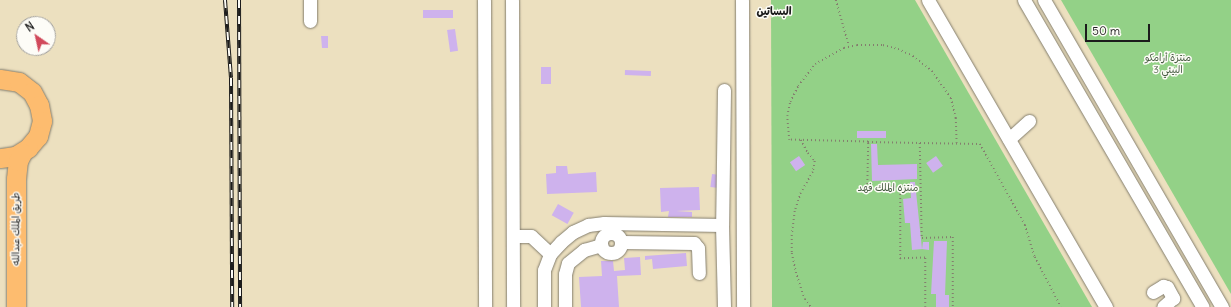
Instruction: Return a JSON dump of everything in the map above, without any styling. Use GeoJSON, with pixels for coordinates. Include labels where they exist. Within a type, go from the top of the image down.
{"type":"FeatureCollection","features":[{"type":"Feature","properties":{"kind":"highway"},"geometry":{"type":"LineString","coordinates":[[0,79],[12,80],[26,87],[32,92],[40,105],[42,120],[38,136],[28,148],[22,153],[8,158],[0,158]]}},
{"type":"Feature","properties":{"kind":"highway","name":"طريق الملك عبدالله"},"geometry":{"type":"LineString","coordinates":[[16,307],[16,179],[18,161],[22,153]]}},
{"type":"Feature","properties":{"kind":"street"},"geometry":{"type":"LineString","coordinates":[[310,0],[310,20]]}},
{"type":"Feature","properties":{"kind":"street"},"geometry":{"type":"LineString","coordinates":[[484,0],[485,307]]}},
{"type":"Feature","properties":{"kind":"street"},"geometry":{"type":"LineString","coordinates":[[512,0],[513,307]]}},
{"type":"Feature","properties":{"kind":"street"},"geometry":{"type":"LineString","coordinates":[[742,0],[743,307]]}},
{"type":"Feature","properties":{"kind":"street"},"geometry":{"type":"LineString","coordinates":[[928,0],[1106,307]]}},
{"type":"Feature","properties":{"kind":"street"},"geometry":{"type":"LineString","coordinates":[[1024,0],[1203,307]]}},
{"type":"Feature","properties":{"kind":"street"},"geometry":{"type":"LineString","coordinates":[[1044,0],[1222,307]]}},
{"type":"Feature","properties":{"kind":"street"},"geometry":{"type":"LineString","coordinates":[[1070,79],[1085,70]]}},
{"type":"Feature","properties":{"kind":"street"},"geometry":{"type":"LineString","coordinates":[[724,90],[722,225],[724,307]]}},
{"type":"Feature","properties":{"kind":"street"},"geometry":{"type":"LineString","coordinates":[[1009,139],[1029,121]]}},
{"type":"Feature","properties":{"kind":"street"},"geometry":{"type":"LineString","coordinates":[[544,307],[544,270],[550,254],[573,232],[588,225],[604,223],[722,225]]}},
{"type":"Feature","properties":{"kind":"street"},"geometry":{"type":"LineString","coordinates":[[513,236],[531,236],[550,254]]}},
{"type":"Feature","properties":{"kind":"street"},"geometry":{"type":"LineString","coordinates":[[565,307],[565,274],[568,263],[584,250],[601,245],[606,252],[615,253],[621,246],[622,242],[694,243],[698,248],[700,274]]}},
{"type":"Feature","properties":{"kind":"street"},"geometry":{"type":"LineString","coordinates":[[1170,301],[1187,280],[1201,272]]}},
{"type":"Feature","properties":{"kind":"street"},"geometry":{"type":"LineString","coordinates":[[1153,292],[1165,286],[1170,301]]}},
{"type":"Feature","properties":{"kind":"path"},"geometry":{"type":"LineString","coordinates":[[836,0],[849,47]]}},
{"type":"Feature","properties":{"kind":"path"},"geometry":{"type":"LineString","coordinates":[[957,143],[956,118],[951,98],[932,71],[913,56],[898,49],[870,45],[849,47],[828,56],[815,64],[798,86],[790,102],[787,116],[789,140],[980,144],[1025,225],[1035,257],[1061,307]]}},
{"type":"Feature","properties":{"kind":"path"},"geometry":{"type":"LineString","coordinates":[[801,140],[808,153],[815,161],[813,172],[801,193],[795,211],[792,235],[792,254],[805,299],[811,307]]}},
{"type":"Feature","properties":{"kind":"path"},"geometry":{"type":"LineString","coordinates":[[868,142],[867,188],[900,187],[900,259],[925,258],[925,307]]}},
{"type":"Feature","properties":{"kind":"path"},"geometry":{"type":"LineString","coordinates":[[920,143],[922,238],[953,237],[953,307]]}},
{"type":"Feature","properties":{"kind":"green space","name":"منتزه الملك فهد"},"geometry":{"type":"Polygon","coordinates":[[[771,0],[915,0],[1092,307],[772,307],[771,0]]]}},
{"type":"Feature","properties":{"kind":"green space","name":"منتزة أرامكو البيئي 3"},"geometry":{"type":"Polygon","coordinates":[[[1061,0],[1231,0],[1231,294],[1061,0]]]}},
{"type":"Feature","properties":{"kind":"building"},"geometry":{"type":"Polygon","coordinates":[[[423,10],[453,10],[453,18],[423,18],[423,10]]]}},
{"type":"Feature","properties":{"kind":"building"},"geometry":{"type":"Polygon","coordinates":[[[455,29],[458,51],[450,52],[447,30],[455,29]]]}},
{"type":"Feature","properties":{"kind":"building"},"geometry":{"type":"Polygon","coordinates":[[[321,36],[328,36],[328,48],[322,48],[321,36]]]}},
{"type":"Feature","properties":{"kind":"building"},"geometry":{"type":"Polygon","coordinates":[[[541,67],[551,67],[551,84],[541,84],[541,67]]]}},
{"type":"Feature","properties":{"kind":"building"},"geometry":{"type":"Polygon","coordinates":[[[625,70],[651,71],[651,76],[625,75],[625,70]]]}},
{"type":"Feature","properties":{"kind":"building"},"geometry":{"type":"Polygon","coordinates":[[[857,131],[886,131],[886,138],[857,138],[857,131]]]}},
{"type":"Feature","properties":{"kind":"building"},"geometry":{"type":"Polygon","coordinates":[[[871,144],[877,144],[878,165],[917,164],[917,179],[872,181],[871,144]]]}},
{"type":"Feature","properties":{"kind":"building"},"geometry":{"type":"Polygon","coordinates":[[[799,156],[805,165],[796,171],[790,162],[799,156]]]}},
{"type":"Feature","properties":{"kind":"building"},"geometry":{"type":"Polygon","coordinates":[[[936,156],[943,166],[933,173],[926,163],[936,156]]]}},
{"type":"Feature","properties":{"kind":"building"},"geometry":{"type":"Polygon","coordinates":[[[556,166],[567,166],[568,174],[596,172],[597,192],[547,194],[546,174],[556,173],[556,166]]]}},
{"type":"Feature","properties":{"kind":"building"},"geometry":{"type":"Polygon","coordinates":[[[712,174],[720,175],[718,188],[710,187],[712,174]]]}},
{"type":"Feature","properties":{"kind":"building"},"geometry":{"type":"Polygon","coordinates":[[[910,182],[915,182],[922,249],[912,250],[910,223],[905,223],[903,199],[911,198],[910,182]]]}},
{"type":"Feature","properties":{"kind":"building"},"geometry":{"type":"Polygon","coordinates":[[[699,187],[700,210],[676,211],[692,212],[692,217],[668,217],[669,211],[661,212],[660,188],[699,187]]]}},
{"type":"Feature","properties":{"kind":"building"},"geometry":{"type":"Polygon","coordinates":[[[558,204],[574,213],[567,224],[552,215],[558,204]]]}},
{"type":"Feature","properties":{"kind":"building"},"geometry":{"type":"Polygon","coordinates":[[[934,241],[947,241],[945,295],[949,295],[949,307],[936,307],[936,294],[931,294],[934,241]]]}},
{"type":"Feature","properties":{"kind":"building"},"geometry":{"type":"Polygon","coordinates":[[[923,242],[929,242],[929,250],[922,249],[923,242]]]}},
{"type":"Feature","properties":{"kind":"building"},"geometry":{"type":"Polygon","coordinates":[[[686,253],[687,266],[653,269],[652,259],[645,260],[645,256],[686,253]]]}},
{"type":"Feature","properties":{"kind":"building"},"geometry":{"type":"Polygon","coordinates":[[[640,257],[641,275],[617,276],[619,307],[581,307],[579,277],[602,276],[601,261],[613,261],[614,271],[625,270],[624,258],[640,257]]]}},
{"type":"Feature","properties":{"kind":"railway"},"geometry":{"type":"LineString","coordinates":[[225,0],[231,78],[232,307]]}},
{"type":"Feature","properties":{"kind":"railway"},"geometry":{"type":"LineString","coordinates":[[239,0],[240,307]]}},
{"type":"Feature","properties":{"kind":"district","name":"البساتين"},"geometry":{"type":"Point","coordinates":[774,11]}}]}
